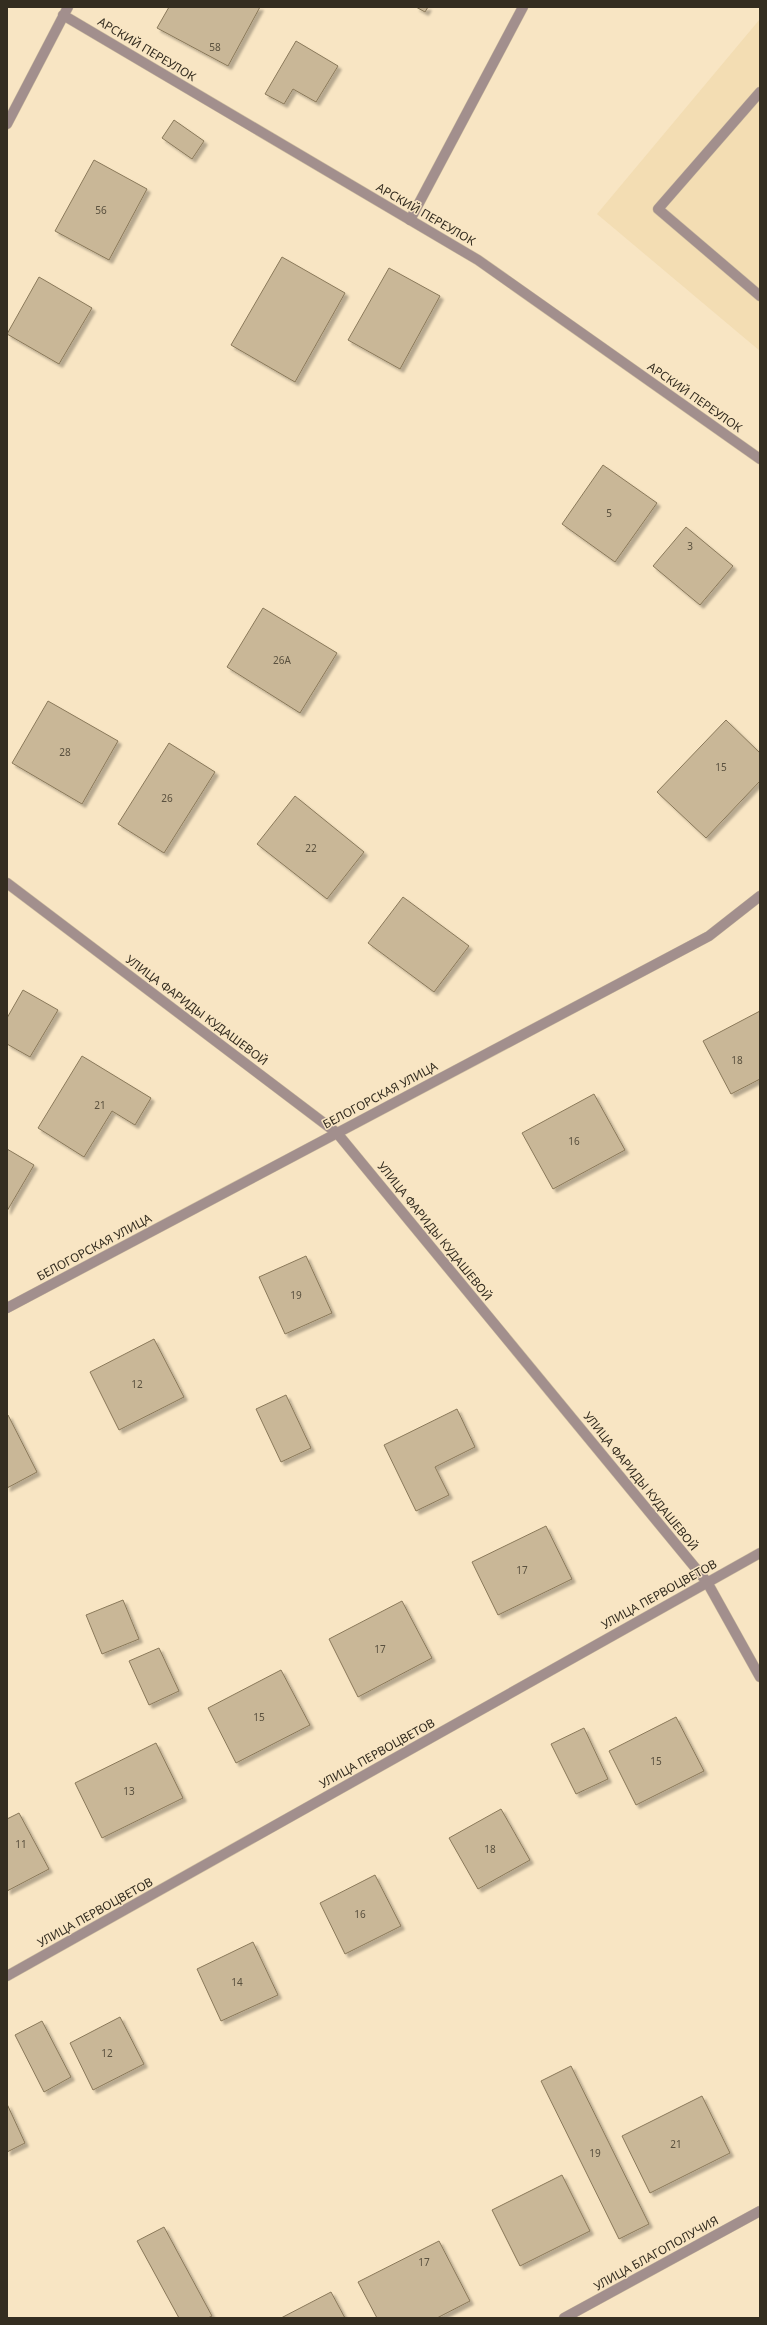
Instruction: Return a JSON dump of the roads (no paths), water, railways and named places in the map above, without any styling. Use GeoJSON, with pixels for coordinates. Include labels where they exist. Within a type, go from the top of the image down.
{"type":"FeatureCollection","features":[{"type":"Feature","properties":{"kind":"street"},"geometry":{"type":"LineString","coordinates":[[410,220],[523,7]]}},
{"type":"Feature","properties":{"kind":"street"},"geometry":{"type":"LineString","coordinates":[[7,124],[65,11]]}},
{"type":"Feature","properties":{"kind":"street","name":"АРСКИЙ ПЕРЕУЛОК"},"geometry":{"type":"LineString","coordinates":[[65,11],[478,260],[760,459]]}},
{"type":"Feature","properties":{"kind":"street"},"geometry":{"type":"LineString","coordinates":[[760,92],[658,209],[760,296]]}},
{"type":"Feature","properties":{"kind":"street","name":"УЛИЦА ФАРИДЫ КУДАШЕВОЙ"},"geometry":{"type":"LineString","coordinates":[[7,883],[337,1133],[707,1582],[760,1677]]}},
{"type":"Feature","properties":{"kind":"street","name":"БЕЛОГОРСКАЯ УЛИЦА"},"geometry":{"type":"LineString","coordinates":[[7,1308],[709,936],[760,896]]}},
{"type":"Feature","properties":{"kind":"street","name":"УЛИЦА ПЕРВОЦВЕТОВ"},"geometry":{"type":"LineString","coordinates":[[7,1976],[760,1553]]}},
{"type":"Feature","properties":{"kind":"street","name":"УЛИЦА БЛАГОПОЛУЧИЯ"},"geometry":{"type":"LineString","coordinates":[[564,2318],[760,2211]]}}]}
